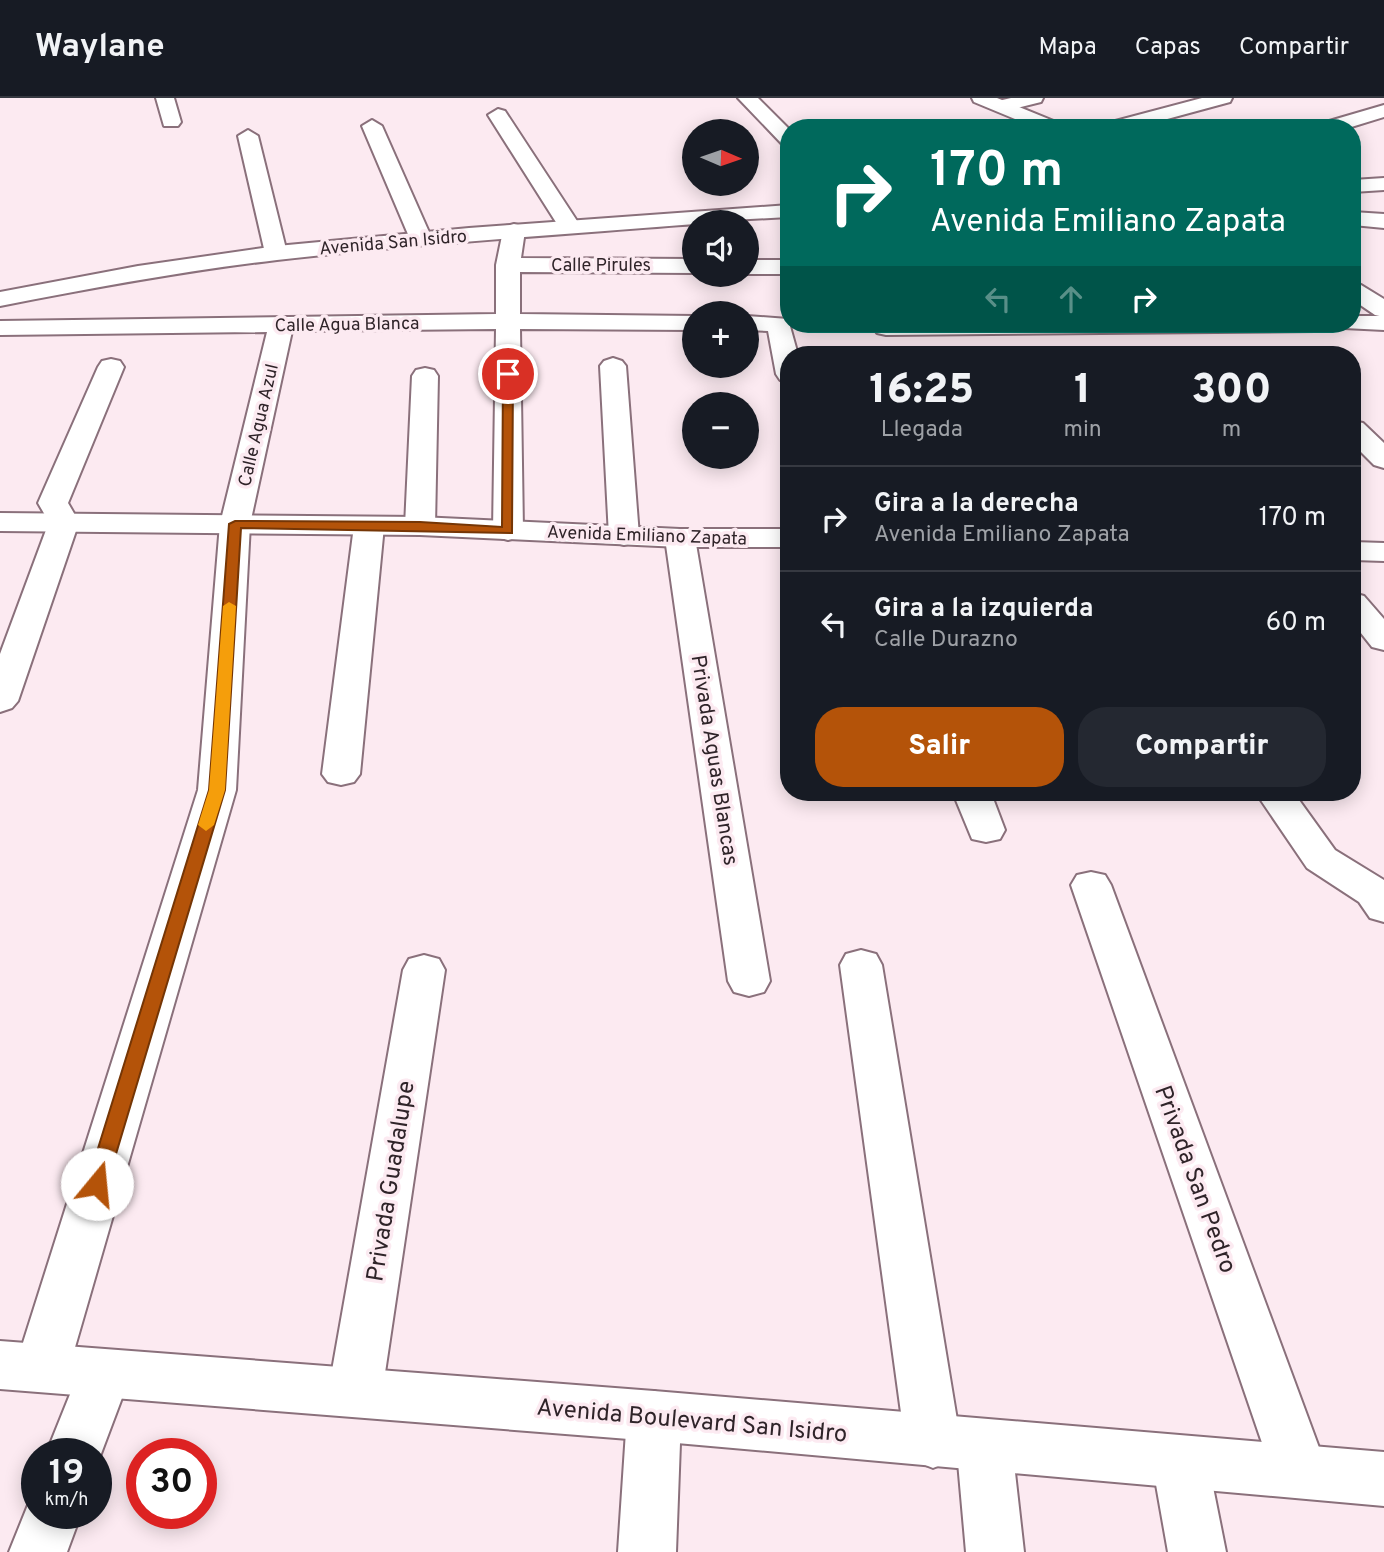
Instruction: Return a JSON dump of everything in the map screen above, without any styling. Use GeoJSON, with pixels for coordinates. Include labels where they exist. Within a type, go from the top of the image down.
{"type":"FeatureCollection","features":[{"type":"Feature","properties":{"kind":"street"},"geometry":{"type":"LineString","coordinates":[[165,98],[171,122]]}},
{"type":"Feature","properties":{"kind":"street"},"geometry":{"type":"LineString","coordinates":[[747,98],[780,131]]}},
{"type":"Feature","properties":{"kind":"street"},"geometry":{"type":"LineString","coordinates":[[981,98],[1032,119]]}},
{"type":"Feature","properties":{"kind":"street"},"geometry":{"type":"LineString","coordinates":[[1001,106],[1034,98]]}},
{"type":"Feature","properties":{"kind":"street"},"geometry":{"type":"LineString","coordinates":[[1145,119],[1223,98]]}},
{"type":"Feature","properties":{"kind":"street"},"geometry":{"type":"LineString","coordinates":[[1362,101],[1384,109]]}},
{"type":"Feature","properties":{"kind":"street"},"geometry":{"type":"LineString","coordinates":[[1353,119],[1384,109]]}},
{"type":"Feature","properties":{"kind":"street"},"geometry":{"type":"LineString","coordinates":[[498,115],[570,227]]}},
{"type":"Feature","properties":{"kind":"street"},"geometry":{"type":"LineString","coordinates":[[372,126],[421,239]]}},
{"type":"Feature","properties":{"kind":"street"},"geometry":{"type":"LineString","coordinates":[[248,136],[276,253]]}},
{"type":"Feature","properties":{"kind":"street"},"geometry":{"type":"LineString","coordinates":[[1361,185],[1384,184]]}},
{"type":"Feature","properties":{"kind":"street","name":"Avenida San Isidro"},"geometry":{"type":"LineString","coordinates":[[0,299],[95,281],[276,253],[514,231],[780,212]]}},
{"type":"Feature","properties":{"kind":"street"},"geometry":{"type":"LineString","coordinates":[[1361,220],[1384,221]]}},
{"type":"Feature","properties":{"kind":"street"},"geometry":{"type":"LineString","coordinates":[[508,531],[508,265],[514,231]]}},
{"type":"Feature","properties":{"kind":"street","name":"Calle Pirules"},"geometry":{"type":"LineString","coordinates":[[508,265],[682,266]]}},
{"type":"Feature","properties":{"kind":"street"},"geometry":{"type":"LineString","coordinates":[[759,267],[780,267]]}},
{"type":"Feature","properties":{"kind":"street"},"geometry":{"type":"LineString","coordinates":[[0,281],[95,281]]}},
{"type":"Feature","properties":{"kind":"street"},"geometry":{"type":"LineString","coordinates":[[1361,295],[1384,310]]}},
{"type":"Feature","properties":{"kind":"street","name":"Calle Agua Blanca"},"geometry":{"type":"LineString","coordinates":[[0,328],[508,321],[682,323]]}},
{"type":"Feature","properties":{"kind":"street"},"geometry":{"type":"LineString","coordinates":[[759,323],[779,324],[780,329]]}},
{"type":"Feature","properties":{"kind":"street"},"geometry":{"type":"LineString","coordinates":[[1361,323],[1384,323]]}},
{"type":"Feature","properties":{"kind":"street","name":"Calle Agua Azul"},"geometry":{"type":"LineString","coordinates":[[21,1367],[217,790],[235,524],[281,325]]}},
{"type":"Feature","properties":{"kind":"street"},"geometry":{"type":"LineString","coordinates":[[613,366],[624,536]]}},
{"type":"Feature","properties":{"kind":"street"},"geometry":{"type":"LineString","coordinates":[[0,701],[64,522],[53,503],[111,367]]}},
{"type":"Feature","properties":{"kind":"street"},"geometry":{"type":"LineString","coordinates":[[420,526],[425,376]]}},
{"type":"Feature","properties":{"kind":"street"},"geometry":{"type":"LineString","coordinates":[[1361,437],[1384,459]]}},
{"type":"Feature","properties":{"kind":"street","name":"Avenida Emiliano Zapata"},"geometry":{"type":"LineString","coordinates":[[0,522],[420,526],[680,538],[780,538]]}},
{"type":"Feature","properties":{"kind":"street"},"geometry":{"type":"LineString","coordinates":[[341,774],[369,526]]}},
{"type":"Feature","properties":{"kind":"street","name":"Privada Aguas Blancas"},"geometry":{"type":"LineString","coordinates":[[680,538],[749,981]]}},
{"type":"Feature","properties":{"kind":"street"},"geometry":{"type":"LineString","coordinates":[[1361,551],[1384,552]]}},
{"type":"Feature","properties":{"kind":"street"},"geometry":{"type":"LineString","coordinates":[[1361,613],[1384,640]]}},
{"type":"Feature","properties":{"kind":"street"},"geometry":{"type":"LineString","coordinates":[[975,801],[986,830]]}},
{"type":"Feature","properties":{"kind":"street"},"geometry":{"type":"LineString","coordinates":[[1281,801],[1321,859],[1373,892],[1384,908]]}},
{"type":"Feature","properties":{"kind":"street","name":"Privada San Pedro"},"geometry":{"type":"LineString","coordinates":[[1091,885],[1300,1472]]}},
{"type":"Feature","properties":{"kind":"street"},"geometry":{"type":"LineString","coordinates":[[861,965],[959,1444],[995,1552]]}},
{"type":"Feature","properties":{"kind":"street","name":"Privada Guadalupe"},"geometry":{"type":"LineString","coordinates":[[355,1393],[424,970]]}},
{"type":"Feature","properties":{"kind":"street","name":"Avenida Boulevard San Isidro"},"geometry":{"type":"LineString","coordinates":[[21,1367],[654,1416],[1384,1479]]}},
{"type":"Feature","properties":{"kind":"street"},"geometry":{"type":"LineString","coordinates":[[80,1438],[104,1374]]}},
{"type":"Feature","properties":{"kind":"street"},"geometry":{"type":"LineString","coordinates":[[647,1552],[654,1416]]}},
{"type":"Feature","properties":{"kind":"street"},"geometry":{"type":"LineString","coordinates":[[1180,1462],[1197,1552]]}},
{"type":"Feature","properties":{"kind":"street"},"geometry":{"type":"LineString","coordinates":[[37,1552],[46,1529]]}},
{"type":"Feature","properties":{"kind":"slow traffic"},"geometry":{"type":"LineString","coordinates":[[206,825],[217,790],[229,606]]}},
{"type":"Feature","properties":{"kind":"route"},"geometry":{"type":"LineString","coordinates":[[97,1184],[217,790],[235,524],[420,526],[508,531],[508,374]]}}]}
